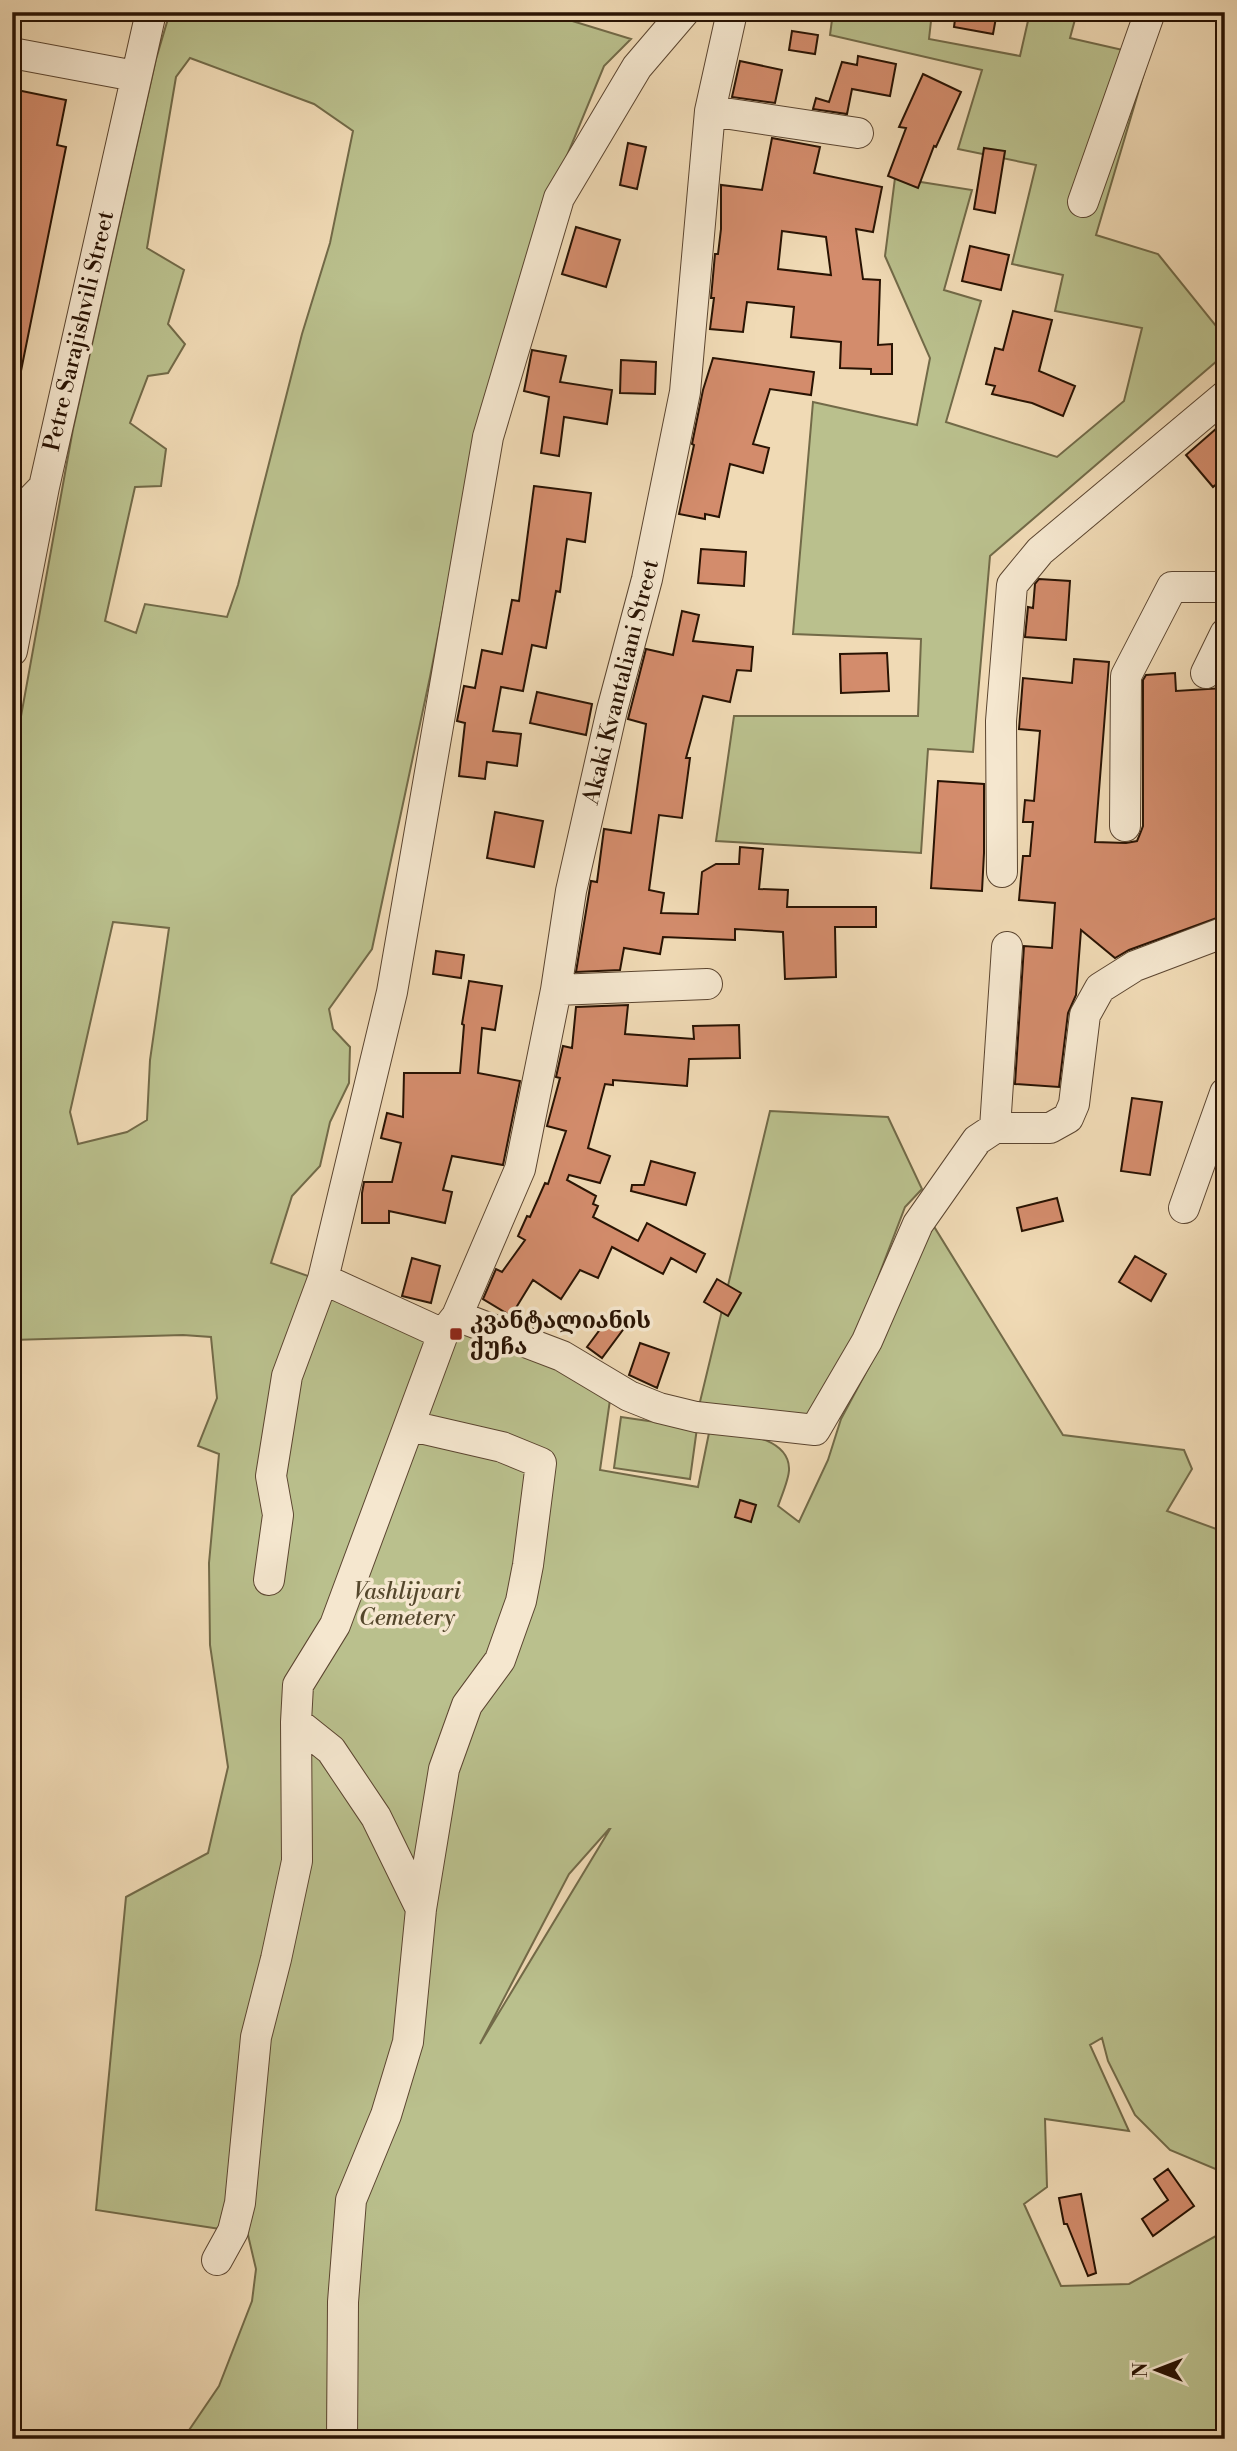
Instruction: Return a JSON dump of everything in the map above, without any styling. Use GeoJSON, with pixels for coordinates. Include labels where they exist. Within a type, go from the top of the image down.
{"type":"FeatureCollection","features":[{"type":"Feature","properties":{"kind":"street","name":"Petre Sarajishvili Street"},"geometry":{"type":"LineString","coordinates":[[12,651],[23,527],[44,487],[151,12]]}},
{"type":"Feature","properties":{"kind":"street"},"geometry":{"type":"LineString","coordinates":[[269,1580],[278,1515],[271,1476],[287,1376],[323,1279],[392,992],[488,437],[559,198],[637,67],[684,12]]}},
{"type":"Feature","properties":{"kind":"street","name":"Akaki Kvantaliani Street"},"geometry":{"type":"LineString","coordinates":[[218,2260],[233,2231],[240,2203],[256,2037],[297,1861],[298,1685],[335,1625],[450,1325],[520,1169],[556,990],[571,891],[612,710],[647,579],[685,393],[710,111],[732,12]]}},
{"type":"Feature","properties":{"kind":"street"},"geometry":{"type":"LineString","coordinates":[[1083,202],[1150,12]]}},
{"type":"Feature","properties":{"kind":"street"},"geometry":{"type":"LineString","coordinates":[[12,53],[135,76]]}},
{"type":"Feature","properties":{"kind":"street"},"geometry":{"type":"LineString","coordinates":[[710,111],[858,132]]}},
{"type":"Feature","properties":{"kind":"street"},"geometry":{"type":"LineString","coordinates":[[1002,872],[1001,721],[1012,585],[1040,551],[1225,396]]}},
{"type":"Feature","properties":{"kind":"street"},"geometry":{"type":"LineString","coordinates":[[12,488],[44,487]]}},
{"type":"Feature","properties":{"kind":"street"},"geometry":{"type":"LineString","coordinates":[[1125,826],[1126,676],[1172,587],[1225,587]]}},
{"type":"Feature","properties":{"kind":"street"},"geometry":{"type":"LineString","coordinates":[[1206,673],[1225,634]]}},
{"type":"Feature","properties":{"kind":"street"},"geometry":{"type":"LineString","coordinates":[[323,1279],[450,1325],[562,1356],[629,1396],[659,1408],[696,1417],[815,1430],[867,1340],[918,1224],[977,1140],[995,1128],[1050,1128],[1068,1118],[1074,1104],[1085,1015],[1100,988],[1135,966],[1225,932]]}},
{"type":"Feature","properties":{"kind":"street"},"geometry":{"type":"LineString","coordinates":[[995,1128],[1007,947]]}},
{"type":"Feature","properties":{"kind":"street"},"geometry":{"type":"LineString","coordinates":[[556,990],[706,984]]}},
{"type":"Feature","properties":{"kind":"street"},"geometry":{"type":"LineString","coordinates":[[1184,1208],[1225,1093]]}},
{"type":"Feature","properties":{"kind":"street"},"geometry":{"type":"LineString","coordinates":[[342,2439],[342,2302],[351,2200],[386,2115],[408,2042],[421,1909],[444,1769],[467,1705],[500,1660],[521,1601],[541,1463],[502,1447],[411,1426]]}},
{"type":"Feature","properties":{"kind":"street"},"geometry":{"type":"LineString","coordinates":[[296,1722],[331,1750],[369,1806],[421,1909]]}},
{"type":"Feature","properties":{"kind":"green space","name":"Vashlijvari Cemetery"},"geometry":{"type":"Polygon","coordinates":[[[170,12],[543,12],[631,39],[604,66],[554,187],[480,420],[430,677],[372,949],[329,1009],[333,1029],[350,1047],[349,1083],[330,1122],[320,1166],[292,1196],[271,1263],[547,1360],[610,1400],[600,1470],[698,1487],[710,1428],[745,1434],[770,1442],[786,1457],[789,1468],[778,1506],[799,1522],[828,1460],[841,1419],[879,1348],[933,1225],[1063,1435],[1184,1450],[1192,1469],[1167,1511],[1225,1530],[1225,2173],[1170,2150],[1135,2115],[1108,2061],[1102,2038],[1090,2045],[1129,2131],[1045,2119],[1047,2187],[1024,2204],[1061,2286],[1129,2284],[1225,2231],[1225,2439],[183,2439],[219,2386],[252,2301],[256,2269],[248,2235],[96,2210],[126,1897],[208,1853],[228,1767],[210,1645],[209,1563],[219,1454],[198,1446],[217,1398],[211,1337],[183,1335],[12,1340],[12,766],[73,429],[156,59],[170,12]],[[190,58],[176,77],[147,248],[184,270],[168,324],[185,344],[168,373],[148,376],[130,423],[166,449],[161,486],[135,487],[105,621],[136,633],[145,604],[227,617],[238,585],[302,334],[330,243],[353,131],[314,104],[190,58]],[[113,922],[70,1112],[78,1144],[127,1132],[147,1120],[150,1060],[169,928],[113,922]],[[610,1829],[569,1874],[480,2044],[610,1829]]]}},
{"type":"Feature","properties":{"kind":"green space"},"geometry":{"type":"Polygon","coordinates":[[[833,12],[932,12],[929,39],[1020,56],[1030,12],[1077,12],[1070,38],[1149,56],[1096,235],[1158,254],[1225,337],[1225,354],[990,556],[973,752],[928,749],[921,853],[716,841],[734,716],[918,716],[921,639],[793,634],[813,402],[917,425],[930,358],[885,256],[895,178],[972,190],[944,290],[981,301],[946,422],[1057,457],[1124,401],[1142,328],[1055,311],[1063,275],[1012,264],[1036,165],[958,149],[982,70],[830,35],[833,12]]]}},
{"type":"Feature","properties":{"kind":"green space"},"geometry":{"type":"Polygon","coordinates":[[[770,1111],[888,1117],[922,1189],[905,1207],[855,1338],[806,1419],[698,1410],[770,1111]]]}},
{"type":"Feature","properties":{"kind":"green space"},"geometry":{"type":"Polygon","coordinates":[[[621,1417],[697,1428],[690,1479],[614,1468],[621,1417]]]}},
{"type":"Feature","properties":{"kind":"building"},"geometry":{"type":"Polygon","coordinates":[[[956,12],[997,12],[993,34],[954,27],[956,12]]]}},
{"type":"Feature","properties":{"kind":"building"},"geometry":{"type":"Polygon","coordinates":[[[792,31],[818,35],[815,54],[789,50],[792,31]]]}},
{"type":"Feature","properties":{"kind":"building"},"geometry":{"type":"Polygon","coordinates":[[[858,56],[896,64],[890,96],[852,89],[847,114],[813,109],[816,98],[829,102],[842,62],[857,65],[858,56]]]}},
{"type":"Feature","properties":{"kind":"building"},"geometry":{"type":"Polygon","coordinates":[[[740,61],[782,70],[775,103],[732,97],[740,61]]]}},
{"type":"Feature","properties":{"kind":"building"},"geometry":{"type":"Polygon","coordinates":[[[923,74],[961,92],[936,147],[934,146],[918,188],[888,176],[906,128],[899,127],[923,74]]]}},
{"type":"Feature","properties":{"kind":"building"},"geometry":{"type":"Polygon","coordinates":[[[12,89],[66,100],[57,145],[66,147],[20,376],[12,375],[12,89]]]}},
{"type":"Feature","properties":{"kind":"building"},"geometry":{"type":"Polygon","coordinates":[[[772,138],[820,147],[814,173],[882,187],[873,232],[856,229],[863,279],[880,280],[878,345],[892,344],[892,374],[871,374],[871,369],[840,368],[841,342],[791,337],[794,307],[747,302],[743,332],[710,329],[715,254],[718,254],[721,229],[721,185],[762,190],[772,138]],[[782,231],[778,269],[831,275],[826,237],[782,231]]]}},
{"type":"Feature","properties":{"kind":"building"},"geometry":{"type":"Polygon","coordinates":[[[628,143],[646,147],[637,189],[620,185],[628,143]]]}},
{"type":"Feature","properties":{"kind":"building"},"geometry":{"type":"Polygon","coordinates":[[[984,148],[1005,151],[995,213],[974,209],[984,148]]]}},
{"type":"Feature","properties":{"kind":"building"},"geometry":{"type":"Polygon","coordinates":[[[576,227],[620,240],[606,287],[562,274],[576,227]]]}},
{"type":"Feature","properties":{"kind":"building"},"geometry":{"type":"Polygon","coordinates":[[[970,246],[1009,255],[1001,290],[962,281],[970,246]]]}},
{"type":"Feature","properties":{"kind":"building"},"geometry":{"type":"Polygon","coordinates":[[[1013,311],[1052,320],[1039,371],[1075,386],[1063,416],[1032,403],[992,394],[995,386],[986,384],[995,348],[1003,350],[1013,311]]]}},
{"type":"Feature","properties":{"kind":"building"},"geometry":{"type":"Polygon","coordinates":[[[532,350],[566,356],[560,382],[612,390],[607,424],[564,417],[559,456],[541,453],[549,397],[524,391],[532,350]]]}},
{"type":"Feature","properties":{"kind":"building"},"geometry":{"type":"Polygon","coordinates":[[[713,358],[814,372],[811,395],[770,389],[753,444],[769,448],[763,473],[730,464],[719,517],[705,514],[705,519],[679,514],[703,390],[713,358]]]}},
{"type":"Feature","properties":{"kind":"building"},"geometry":{"type":"Polygon","coordinates":[[[621,360],[656,362],[655,394],[620,393],[621,360]]]}},
{"type":"Feature","properties":{"kind":"building"},"geometry":{"type":"Polygon","coordinates":[[[1225,421],[1225,477],[1213,487],[1186,455],[1225,421]]]}},
{"type":"Feature","properties":{"kind":"building"},"geometry":{"type":"Polygon","coordinates":[[[534,486],[591,493],[585,542],[567,539],[560,592],[556,591],[546,648],[532,645],[523,691],[501,687],[493,731],[521,734],[517,766],[487,762],[485,779],[459,776],[465,723],[457,721],[464,686],[475,688],[482,650],[502,654],[512,600],[519,601],[534,486]]]}},
{"type":"Feature","properties":{"kind":"building"},"geometry":{"type":"Polygon","coordinates":[[[701,549],[746,552],[744,586],[698,583],[701,549]]]}},
{"type":"Feature","properties":{"kind":"building"},"geometry":{"type":"Polygon","coordinates":[[[1039,579],[1070,581],[1066,640],[1025,637],[1028,607],[1033,608],[1035,584],[1039,579]]]}},
{"type":"Feature","properties":{"kind":"building"},"geometry":{"type":"Polygon","coordinates":[[[682,611],[699,615],[693,641],[753,647],[751,671],[737,670],[730,702],[703,696],[686,758],[690,758],[682,818],[659,815],[649,890],[664,893],[661,913],[698,914],[702,872],[716,864],[739,864],[740,847],[763,849],[759,889],[788,890],[787,907],[876,907],[876,927],[835,927],[836,977],[785,979],[783,932],[735,929],[735,940],[663,937],[660,954],[624,948],[620,970],[576,972],[591,881],[597,882],[604,829],[631,833],[646,724],[628,719],[646,649],[673,655],[682,611]]]}},
{"type":"Feature","properties":{"kind":"building"},"geometry":{"type":"Polygon","coordinates":[[[887,653],[889,691],[841,693],[840,654],[887,653]]]}},
{"type":"Feature","properties":{"kind":"building"},"geometry":{"type":"Polygon","coordinates":[[[1074,659],[1109,662],[1095,842],[1137,841],[1143,826],[1143,680],[1146,675],[1175,673],[1176,691],[1224,688],[1225,915],[1129,950],[1115,958],[1081,930],[1076,995],[1068,1013],[1059,1087],[1015,1084],[1024,946],[1052,948],[1055,903],[1019,900],[1023,856],[1030,856],[1033,822],[1023,822],[1025,800],[1034,801],[1040,731],[1019,729],[1023,678],[1072,683],[1074,659]]]}},
{"type":"Feature","properties":{"kind":"building"},"geometry":{"type":"Polygon","coordinates":[[[537,692],[592,704],[586,735],[530,723],[537,692]]]}},
{"type":"Feature","properties":{"kind":"building"},"geometry":{"type":"Polygon","coordinates":[[[938,781],[984,784],[982,891],[931,888],[938,781]]]}},
{"type":"Feature","properties":{"kind":"building"},"geometry":{"type":"Polygon","coordinates":[[[495,812],[543,821],[534,867],[487,858],[495,812]]]}},
{"type":"Feature","properties":{"kind":"building"},"geometry":{"type":"Polygon","coordinates":[[[436,951],[464,955],[461,978],[433,974],[436,951]]]}},
{"type":"Feature","properties":{"kind":"building"},"geometry":{"type":"Polygon","coordinates":[[[469,981],[502,986],[495,1030],[482,1028],[478,1073],[520,1081],[503,1165],[452,1156],[443,1190],[452,1192],[445,1223],[389,1211],[389,1223],[362,1223],[364,1182],[392,1182],[401,1143],[381,1138],[387,1113],[403,1117],[404,1073],[460,1073],[462,1024],[469,981]]]}},
{"type":"Feature","properties":{"kind":"building"},"geometry":{"type":"Polygon","coordinates":[[[628,1005],[625,1034],[694,1039],[693,1026],[739,1025],[740,1058],[689,1059],[687,1086],[613,1080],[613,1085],[605,1084],[588,1148],[610,1156],[600,1183],[569,1175],[567,1180],[596,1196],[593,1204],[598,1206],[593,1217],[638,1241],[647,1223],[705,1254],[696,1272],[671,1258],[663,1274],[612,1247],[598,1278],[580,1270],[561,1299],[533,1280],[511,1316],[483,1299],[496,1269],[502,1272],[525,1240],[518,1236],[545,1183],[548,1184],[566,1131],[547,1126],[560,1078],[556,1077],[563,1046],[572,1048],[576,1007],[628,1005]]]}},
{"type":"Feature","properties":{"kind":"building"},"geometry":{"type":"Polygon","coordinates":[[[1132,1098],[1162,1102],[1150,1175],[1121,1171],[1132,1098]]]}},
{"type":"Feature","properties":{"kind":"building"},"geometry":{"type":"Polygon","coordinates":[[[651,1161],[695,1173],[686,1205],[631,1191],[632,1185],[644,1185],[651,1161]]]}},
{"type":"Feature","properties":{"kind":"building"},"geometry":{"type":"Polygon","coordinates":[[[1057,1198],[1063,1221],[1022,1231],[1017,1208],[1057,1198]]]}},
{"type":"Feature","properties":{"kind":"building"},"geometry":{"type":"Polygon","coordinates":[[[1135,1256],[1166,1274],[1151,1301],[1119,1282],[1135,1256]]]}},
{"type":"Feature","properties":{"kind":"building"},"geometry":{"type":"Polygon","coordinates":[[[412,1258],[440,1266],[431,1303],[402,1296],[412,1258]]]}},
{"type":"Feature","properties":{"kind":"building"},"geometry":{"type":"Polygon","coordinates":[[[717,1279],[741,1293],[728,1316],[704,1302],[717,1279]]]}},
{"type":"Feature","properties":{"kind":"building"},"geometry":{"type":"Polygon","coordinates":[[[613,1312],[628,1323],[602,1358],[587,1347],[613,1312]]]}},
{"type":"Feature","properties":{"kind":"building"},"geometry":{"type":"Polygon","coordinates":[[[640,1343],[669,1353],[657,1388],[629,1375],[640,1343]]]}},
{"type":"Feature","properties":{"kind":"building"},"geometry":{"type":"Polygon","coordinates":[[[740,1500],[756,1505],[751,1522],[735,1517],[740,1500]]]}},
{"type":"Feature","properties":{"kind":"building"},"geometry":{"type":"Polygon","coordinates":[[[1168,2169],[1194,2206],[1153,2236],[1142,2219],[1168,2200],[1154,2179],[1168,2169]]]}},
{"type":"Feature","properties":{"kind":"building"},"geometry":{"type":"Polygon","coordinates":[[[1081,2194],[1096,2273],[1088,2276],[1067,2224],[1064,2224],[1059,2198],[1081,2194]]]}},
{"type":"Feature","properties":{"kind":"place","name":"კვანტალიანის ქუჩა"},"geometry":{"type":"Point","coordinates":[456,1334]}}]}
